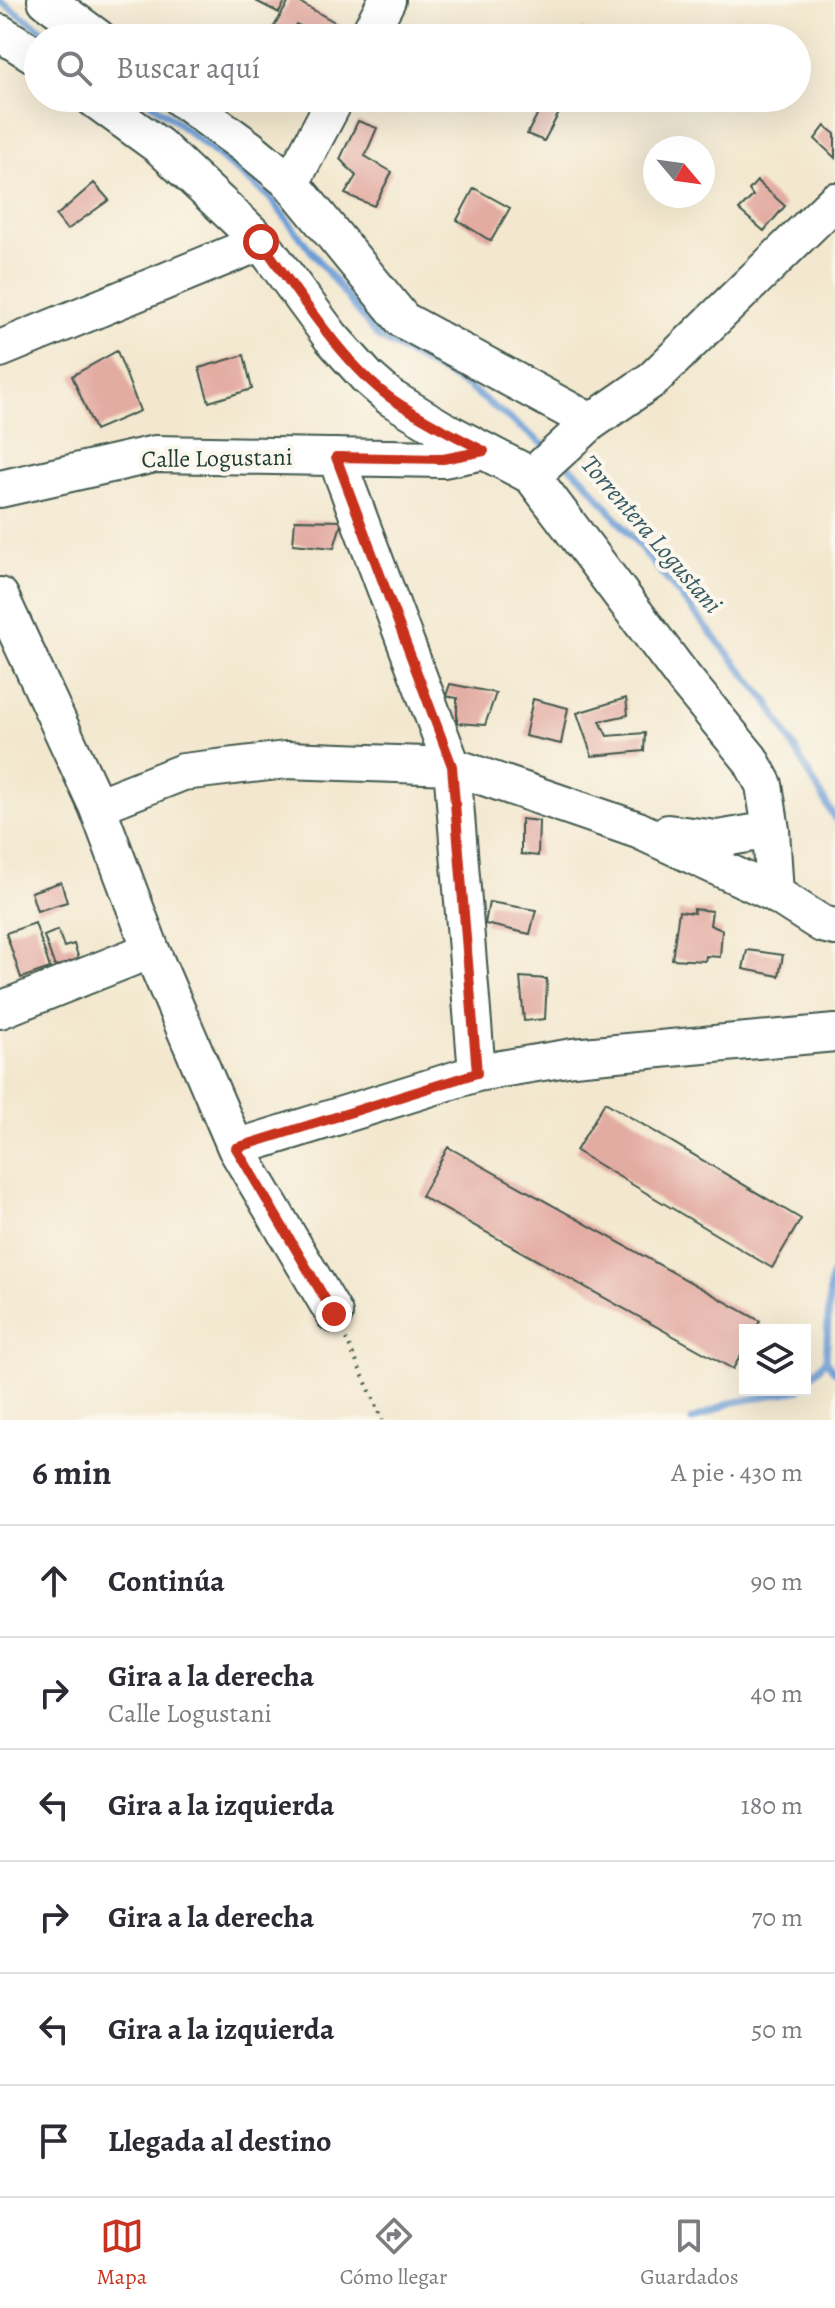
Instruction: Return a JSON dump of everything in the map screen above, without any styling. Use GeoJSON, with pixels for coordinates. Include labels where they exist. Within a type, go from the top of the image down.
{"type":"FeatureCollection","features":[{"type":"Feature","properties":{"kind":"street"},"geometry":{"type":"LineString","coordinates":[[46,0],[79,24]]}},
{"type":"Feature","properties":{"kind":"street"},"geometry":{"type":"LineString","coordinates":[[374,24],[387,0]]}},
{"type":"Feature","properties":{"kind":"street"},"geometry":{"type":"LineString","coordinates":[[0,33],[24,48]]}},
{"type":"Feature","properties":{"kind":"street"},"geometry":{"type":"LineString","coordinates":[[112,112],[159,146],[261,242],[331,337],[391,398],[484,451],[547,462],[686,681],[750,759],[764,785],[771,830],[775,894]]}},
{"type":"Feature","properties":{"kind":"street"},"geometry":{"type":"LineString","coordinates":[[199,112],[291,183],[403,320],[591,422]]}},
{"type":"Feature","properties":{"kind":"street"},"geometry":{"type":"LineString","coordinates":[[291,183],[329,112]]}},
{"type":"Feature","properties":{"kind":"street"},"geometry":{"type":"LineString","coordinates":[[547,462],[591,422],[653,379],[835,201]]}},
{"type":"Feature","properties":{"kind":"street"},"geometry":{"type":"LineString","coordinates":[[0,349],[261,242]]}},
{"type":"Feature","properties":{"kind":"street","name":"Calle Logustani"},"geometry":{"type":"LineString","coordinates":[[0,489],[155,454],[443,459],[484,451]]}},
{"type":"Feature","properties":{"kind":"street"},"geometry":{"type":"LineString","coordinates":[[336,457],[452,766],[477,1073]]}},
{"type":"Feature","properties":{"kind":"street"},"geometry":{"type":"LineString","coordinates":[[0,596],[97,806],[151,950],[236,1148],[334,1314]]}},
{"type":"Feature","properties":{"kind":"street"},"geometry":{"type":"LineString","coordinates":[[97,806],[183,772],[286,760],[452,766],[638,830],[775,894],[822,924],[835,927]]}},
{"type":"Feature","properties":{"kind":"street"},"geometry":{"type":"LineString","coordinates":[[638,830],[718,839],[771,830]]}},
{"type":"Feature","properties":{"kind":"street"},"geometry":{"type":"LineString","coordinates":[[0,1010],[151,950]]}},
{"type":"Feature","properties":{"kind":"street"},"geometry":{"type":"LineString","coordinates":[[236,1148],[477,1073],[573,1057],[835,1033]]}},
{"type":"Feature","properties":{"kind":"path"},"geometry":{"type":"LineString","coordinates":[[334,1314],[383,1420]]}},
{"type":"Feature","properties":{"kind":"building"},"geometry":{"type":"Polygon","coordinates":[[[254,0],[286,0],[279,13],[254,0]]]}},
{"type":"Feature","properties":{"kind":"building"},"geometry":{"type":"Polygon","coordinates":[[[290,0],[302,0],[301,3],[338,24],[296,24],[275,24],[290,0]]]}},
{"type":"Feature","properties":{"kind":"building"},"geometry":{"type":"Polygon","coordinates":[[[539,112],[560,112],[544,141],[527,134],[539,112]]]}},
{"type":"Feature","properties":{"kind":"building"},"geometry":{"type":"Polygon","coordinates":[[[358,121],[377,128],[365,156],[392,172],[374,206],[345,194],[356,176],[340,159],[358,121]]]}},
{"type":"Feature","properties":{"kind":"building"},"geometry":{"type":"Polygon","coordinates":[[[825,126],[835,134],[835,158],[815,139],[825,126]]]}},
{"type":"Feature","properties":{"kind":"building"},"geometry":{"type":"Polygon","coordinates":[[[757,181],[785,206],[764,231],[739,210],[753,196],[749,190],[757,181]]]}},
{"type":"Feature","properties":{"kind":"building"},"geometry":{"type":"Polygon","coordinates":[[[94,183],[109,200],[67,230],[56,216],[94,183]]]}},
{"type":"Feature","properties":{"kind":"building"},"geometry":{"type":"Polygon","coordinates":[[[474,188],[510,208],[491,241],[457,220],[474,188]]]}},
{"type":"Feature","properties":{"kind":"building"},"geometry":{"type":"Polygon","coordinates":[[[117,351],[140,411],[95,430],[72,376],[117,351]]]}},
{"type":"Feature","properties":{"kind":"building"},"geometry":{"type":"Polygon","coordinates":[[[244,355],[252,389],[209,402],[199,368],[244,355]]]}},
{"type":"Feature","properties":{"kind":"building"},"geometry":{"type":"Polygon","coordinates":[[[295,520],[342,521],[334,548],[293,544],[295,520]]]}},
{"type":"Feature","properties":{"kind":"building"},"geometry":{"type":"Polygon","coordinates":[[[450,684],[496,693],[485,725],[457,723],[457,698],[446,696],[450,684]]]}},
{"type":"Feature","properties":{"kind":"building"},"geometry":{"type":"Polygon","coordinates":[[[626,698],[628,715],[600,721],[607,736],[645,733],[644,751],[592,756],[577,713],[626,698]]]}},
{"type":"Feature","properties":{"kind":"building"},"geometry":{"type":"Polygon","coordinates":[[[533,699],[568,708],[561,744],[525,736],[533,699]]]}},
{"type":"Feature","properties":{"kind":"building"},"geometry":{"type":"Polygon","coordinates":[[[521,819],[539,821],[538,856],[521,854],[521,819]]]}},
{"type":"Feature","properties":{"kind":"building"},"geometry":{"type":"Polygon","coordinates":[[[61,882],[67,902],[37,911],[31,892],[61,882]]]}},
{"type":"Feature","properties":{"kind":"building"},"geometry":{"type":"Polygon","coordinates":[[[489,902],[536,910],[530,934],[485,924],[489,902]]]}},
{"type":"Feature","properties":{"kind":"building"},"geometry":{"type":"Polygon","coordinates":[[[693,909],[712,911],[710,925],[722,930],[720,957],[706,956],[705,961],[672,959],[679,911],[694,913],[693,909]]]}},
{"type":"Feature","properties":{"kind":"building"},"geometry":{"type":"Polygon","coordinates":[[[35,923],[50,968],[21,978],[6,933],[35,923]]]}},
{"type":"Feature","properties":{"kind":"building"},"geometry":{"type":"Polygon","coordinates":[[[58,930],[64,947],[74,944],[79,959],[55,967],[44,936],[58,930]]]}},
{"type":"Feature","properties":{"kind":"building"},"geometry":{"type":"Polygon","coordinates":[[[747,950],[783,955],[779,976],[743,969],[747,950]]]}},
{"type":"Feature","properties":{"kind":"building"},"geometry":{"type":"Polygon","coordinates":[[[520,977],[547,979],[545,1019],[524,1021],[520,977]]]}},
{"type":"Feature","properties":{"kind":"building"},"geometry":{"type":"Polygon","coordinates":[[[605,1102],[801,1219],[772,1268],[576,1151],[605,1102]]]}},
{"type":"Feature","properties":{"kind":"building"},"geometry":{"type":"Polygon","coordinates":[[[448,1147],[760,1321],[758,1324],[739,1324],[739,1358],[733,1369],[421,1196],[448,1147]]]}},
{"type":"Feature","properties":{"kind":"waterway","name":"Torrentera Logustani"},"geometry":{"type":"LineString","coordinates":[[0,1],[34,24]]}},
{"type":"Feature","properties":{"kind":"waterway","name":"Torrentera Logustani"},"geometry":{"type":"LineString","coordinates":[[164,112],[270,198],[378,337],[468,387],[549,449]]}},
{"type":"Feature","properties":{"kind":"waterway","name":"Torrentera Logustani"},"geometry":{"type":"LineString","coordinates":[[564,462],[583,478],[768,702],[835,819]]}},
{"type":"Feature","properties":{"kind":"waterway"},"geometry":{"type":"LineString","coordinates":[[811,1376],[826,1360],[830,1283],[835,1267]]}},
{"type":"Feature","properties":{"kind":"waterway"},"geometry":{"type":"LineString","coordinates":[[826,1360],[835,1372]]}},
{"type":"Feature","properties":{"kind":"waterway"},"geometry":{"type":"LineString","coordinates":[[692,1420],[730,1403],[767,1396]]}},
{"type":"Feature","properties":{"kind":"route"},"geometry":{"type":"LineString","coordinates":[[261,242],[331,337],[367,377],[391,398],[484,451],[443,459],[336,457],[452,766],[477,1073],[236,1148],[334,1314]]}}]}
